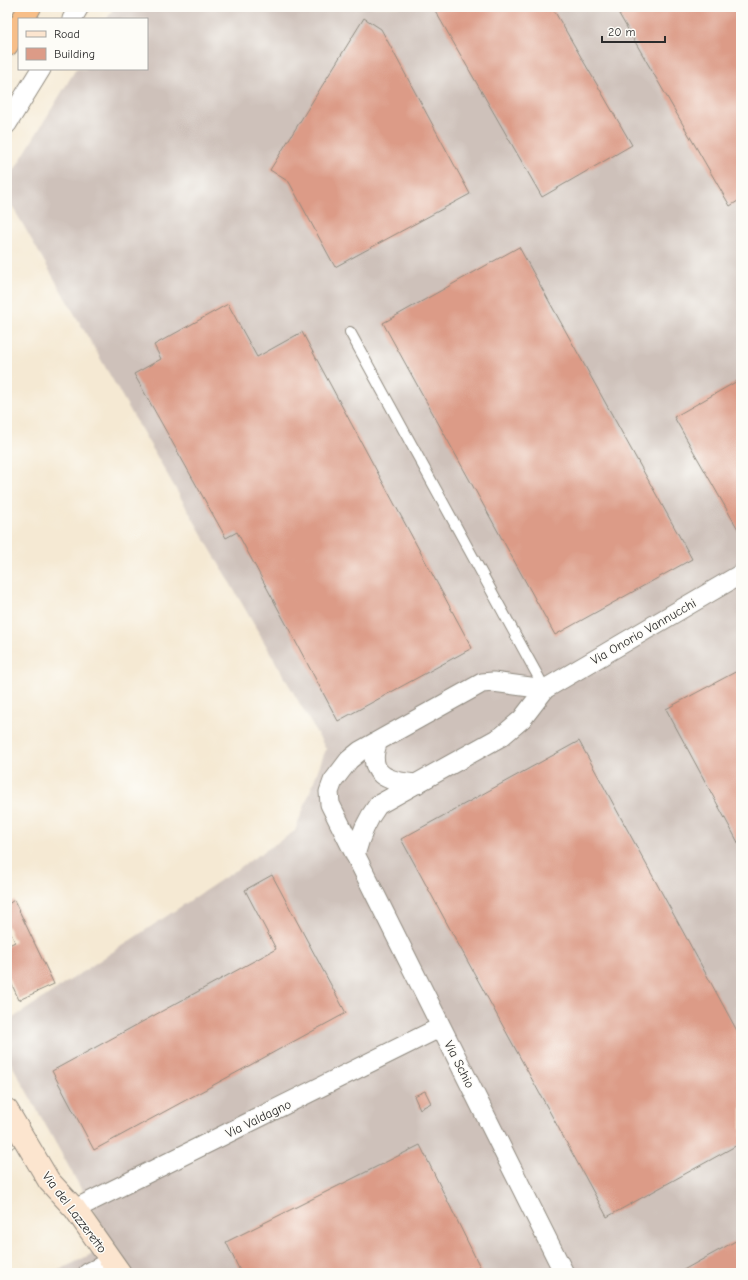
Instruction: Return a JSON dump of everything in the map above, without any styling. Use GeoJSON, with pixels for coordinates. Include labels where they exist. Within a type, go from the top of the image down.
{"type":"FeatureCollection","features":[{"type":"Feature","properties":{"kind":"highway"},"geometry":{"type":"LineString","coordinates":[[24,18],[30,7]]}},
{"type":"Feature","properties":{"kind":"highway"},"geometry":{"type":"LineString","coordinates":[[7,45],[18,27]]}},
{"type":"Feature","properties":{"kind":"street"},"geometry":{"type":"LineString","coordinates":[[73,18],[79,7]]}},
{"type":"Feature","properties":{"kind":"street"},"geometry":{"type":"LineString","coordinates":[[7,124],[40,70]]}},
{"type":"Feature","properties":{"kind":"street","name":"Via Onorio Vannucchi"},"geometry":{"type":"LineString","coordinates":[[355,855],[360,835],[368,818],[378,805],[511,729],[522,719],[545,689],[741,574]]}},
{"type":"Feature","properties":{"kind":"street"},"geometry":{"type":"LineString","coordinates":[[355,855],[330,804],[329,792],[333,780],[349,760],[378,741],[482,683],[493,682],[545,689]]}},
{"type":"Feature","properties":{"kind":"street"},"geometry":{"type":"LineString","coordinates":[[378,741],[374,750],[373,763],[380,775],[389,780],[417,784]]}},
{"type":"Feature","properties":{"kind":"street","name":"Via Schio"},"geometry":{"type":"LineString","coordinates":[[355,855],[564,1273]]}},
{"type":"Feature","properties":{"kind":"street","name":"Via Valdagno"},"geometry":{"type":"LineString","coordinates":[[75,1209],[441,1027]]}},
{"type":"Feature","properties":{"kind":"street","name":"Via del Lazzeretto"},"geometry":{"type":"LineString","coordinates":[[7,1110],[49,1181],[75,1209],[116,1267]]}},
{"type":"Feature","properties":{"kind":"street"},"geometry":{"type":"LineString","coordinates":[[88,1273],[116,1267]]}},
{"type":"Feature","properties":{"kind":"lane"},"geometry":{"type":"LineString","coordinates":[[350,332],[545,689]]}},
{"type":"Feature","properties":{"kind":"shaded area"},"geometry":{"type":"Polygon","coordinates":[[[114,7],[741,7],[741,1273],[53,1273],[112,1244],[7,1056],[7,1022],[295,831],[326,749],[7,197],[7,182],[75,70],[148,70],[148,18],[108,18],[114,7]]]}},
{"type":"Feature","properties":{"kind":"building"},"geometry":{"type":"Polygon","coordinates":[[[433,7],[552,7],[632,145],[542,197],[433,7]]]}},
{"type":"Feature","properties":{"kind":"building"},"geometry":{"type":"Polygon","coordinates":[[[615,7],[741,7],[741,199],[730,206],[615,7]]]}},
{"type":"Feature","properties":{"kind":"building"},"geometry":{"type":"Polygon","coordinates":[[[364,18],[381,29],[470,194],[335,267],[289,182],[270,170],[364,18]]]}},
{"type":"Feature","properties":{"kind":"building"},"geometry":{"type":"Polygon","coordinates":[[[519,247],[692,559],[555,635],[383,323],[519,247]]]}},
{"type":"Feature","properties":{"kind":"building"},"geometry":{"type":"Polygon","coordinates":[[[228,304],[257,357],[302,332],[472,648],[338,721],[237,532],[226,538],[134,374],[161,359],[154,345],[228,304]]]}},
{"type":"Feature","properties":{"kind":"building"},"geometry":{"type":"Polygon","coordinates":[[[741,379],[741,530],[739,531],[674,417],[741,379]]]}},
{"type":"Feature","properties":{"kind":"building"},"geometry":{"type":"Polygon","coordinates":[[[741,669],[741,848],[666,709],[741,669]]]}},
{"type":"Feature","properties":{"kind":"building"},"geometry":{"type":"Polygon","coordinates":[[[579,741],[741,1038],[741,1143],[607,1217],[401,839],[579,741]]]}},
{"type":"Feature","properties":{"kind":"building"},"geometry":{"type":"Polygon","coordinates":[[[272,875],[346,1013],[94,1150],[52,1071],[276,949],[245,890],[272,875]]]}},
{"type":"Feature","properties":{"kind":"building"},"geometry":{"type":"Polygon","coordinates":[[[14,900],[54,984],[19,1000],[7,974],[7,946],[15,942],[7,925],[7,905],[14,900]]]}},
{"type":"Feature","properties":{"kind":"building"},"geometry":{"type":"Polygon","coordinates":[[[425,1091],[431,1103],[420,1109],[414,1096],[425,1091]]]}},
{"type":"Feature","properties":{"kind":"building"},"geometry":{"type":"Polygon","coordinates":[[[9,1135],[16,1145],[7,1152],[7,1136],[9,1135]]]}},
{"type":"Feature","properties":{"kind":"building"},"geometry":{"type":"Polygon","coordinates":[[[420,1145],[483,1273],[241,1273],[226,1242],[420,1145]]]}},
{"type":"Feature","properties":{"kind":"building"},"geometry":{"type":"Polygon","coordinates":[[[741,1238],[741,1273],[678,1273],[741,1238]]]}}]}
